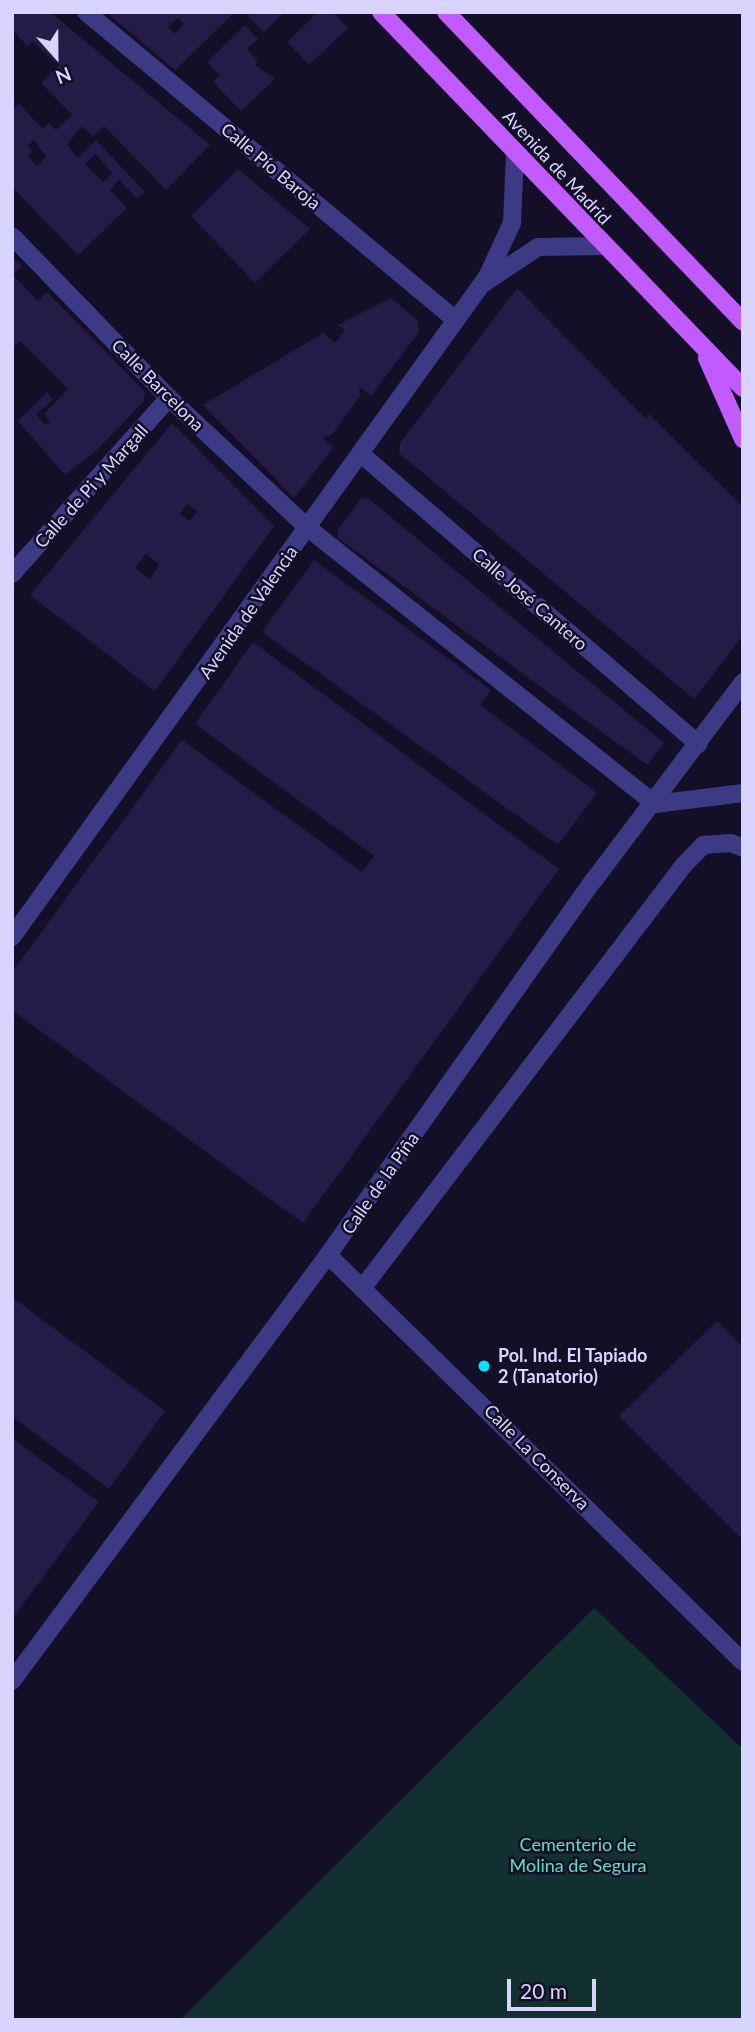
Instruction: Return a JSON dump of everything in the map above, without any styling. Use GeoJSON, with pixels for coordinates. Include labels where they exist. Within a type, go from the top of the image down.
{"type":"FeatureCollection","features":[{"type":"Feature","properties":{"kind":"main road","name":"Avenida de Madrid"},"geometry":{"type":"LineString","coordinates":[[381,12],[603,246],[743,388]]}},
{"type":"Feature","properties":{"kind":"main road","name":"Avenida de Madrid"},"geometry":{"type":"LineString","coordinates":[[446,12],[743,321]]}},
{"type":"Feature","properties":{"kind":"main road"},"geometry":{"type":"LineString","coordinates":[[703,349],[743,439]]}},
{"type":"Feature","properties":{"kind":"street","name":"Calle Pío Baroja"},"geometry":{"type":"LineString","coordinates":[[86,12],[456,320]]}},
{"type":"Feature","properties":{"kind":"street","name":"Avenida de Valencia"},"geometry":{"type":"LineString","coordinates":[[12,937],[484,281],[512,223],[515,153]]}},
{"type":"Feature","properties":{"kind":"street","name":"Calle Barcelona"},"geometry":{"type":"LineString","coordinates":[[12,236],[169,398],[308,528],[655,804]]}},
{"type":"Feature","properties":{"kind":"street","name":"Avenida de Valencia"},"geometry":{"type":"LineString","coordinates":[[484,281],[538,247],[603,246]]}},
{"type":"Feature","properties":{"kind":"street","name":"Calle de Pi y Margall"},"geometry":{"type":"LineString","coordinates":[[13,570],[169,398]]}},
{"type":"Feature","properties":{"kind":"street","name":"Calle José Cantero"},"geometry":{"type":"LineString","coordinates":[[361,454],[698,744]]}},
{"type":"Feature","properties":{"kind":"street","name":"Calle de la Piña"},"geometry":{"type":"LineString","coordinates":[[12,1681],[328,1255],[594,880],[655,804],[743,682]]}},
{"type":"Feature","properties":{"kind":"street"},"geometry":{"type":"LineString","coordinates":[[655,804],[743,793]]}},
{"type":"Feature","properties":{"kind":"street"},"geometry":{"type":"LineString","coordinates":[[364,1286],[683,866],[703,845],[743,848]]}},
{"type":"Feature","properties":{"kind":"street","name":"Calle La Conserva"},"geometry":{"type":"LineString","coordinates":[[328,1255],[364,1286],[740,1657]]}},
{"type":"Feature","properties":{"kind":"green space","name":"Cementerio de Molina de Segura"},"geometry":{"type":"Polygon","coordinates":[[[594,1608],[743,1749],[743,2020],[180,2020],[594,1608]]]}},
{"type":"Feature","properties":{"kind":"building"},"geometry":{"type":"Polygon","coordinates":[[[12,12],[50,12],[210,145],[166,190],[104,126],[93,137],[82,126],[67,145],[78,158],[96,140],[145,192],[137,198],[119,180],[110,190],[127,208],[78,255],[12,187],[12,110],[19,104],[43,129],[49,123],[56,130],[72,115],[41,83],[59,65],[32,41],[27,46],[12,29],[12,12]],[[34,140],[27,146],[33,152],[28,156],[37,166],[46,157],[34,140]],[[95,154],[85,164],[103,182],[113,173],[95,154]]]}},
{"type":"Feature","properties":{"kind":"building"},"geometry":{"type":"Polygon","coordinates":[[[106,12],[232,12],[233,14],[175,70],[106,12]],[[178,18],[168,27],[175,34],[184,24],[178,18]]]}},
{"type":"Feature","properties":{"kind":"building"},"geometry":{"type":"Polygon","coordinates":[[[251,12],[285,12],[264,32],[248,16],[251,12]]]}},
{"type":"Feature","properties":{"kind":"building"},"geometry":{"type":"Polygon","coordinates":[[[318,12],[333,12],[348,28],[309,65],[287,42],[318,12]]]}},
{"type":"Feature","properties":{"kind":"building"},"geometry":{"type":"Polygon","coordinates":[[[245,25],[258,39],[247,49],[258,61],[255,65],[275,79],[241,111],[213,82],[220,75],[207,62],[245,25]]]}},
{"type":"Feature","properties":{"kind":"building"},"geometry":{"type":"Polygon","coordinates":[[[238,169],[310,229],[255,283],[191,216],[238,169]]]}},
{"type":"Feature","properties":{"kind":"building"},"geometry":{"type":"Polygon","coordinates":[[[12,256],[22,266],[13,275],[38,301],[47,292],[145,392],[144,401],[97,450],[65,475],[18,421],[47,392],[53,400],[36,414],[45,425],[50,422],[44,414],[68,389],[20,341],[12,348],[12,256]]]}},
{"type":"Feature","properties":{"kind":"building"},"geometry":{"type":"Polygon","coordinates":[[[517,288],[646,419],[649,414],[743,507],[743,635],[694,699],[399,453],[400,443],[517,288]]]}},
{"type":"Feature","properties":{"kind":"building"},"geometry":{"type":"Polygon","coordinates":[[[391,298],[418,321],[419,332],[371,396],[359,387],[360,396],[332,435],[322,438],[334,447],[294,498],[203,405],[323,333],[335,343],[345,330],[338,325],[391,298]]]}},
{"type":"Feature","properties":{"kind":"building"},"geometry":{"type":"Polygon","coordinates":[[[172,423],[274,526],[155,691],[30,595],[172,423]],[[187,504],[180,514],[190,521],[197,511],[187,504]],[[146,553],[135,568],[150,579],[159,565],[146,553]]]}},
{"type":"Feature","properties":{"kind":"building"},"geometry":{"type":"Polygon","coordinates":[[[368,498],[664,743],[647,765],[338,538],[337,531],[361,499],[368,498]]]}},
{"type":"Feature","properties":{"kind":"building"},"geometry":{"type":"Polygon","coordinates":[[[314,560],[491,690],[480,705],[597,793],[558,845],[262,632],[314,560]]]}},
{"type":"Feature","properties":{"kind":"building"},"geometry":{"type":"Polygon","coordinates":[[[253,642],[559,869],[303,1223],[12,1010],[12,972],[182,740],[362,872],[374,856],[195,724],[253,642]]]}},
{"type":"Feature","properties":{"kind":"building"},"geometry":{"type":"Polygon","coordinates":[[[12,1297],[165,1411],[109,1489],[12,1416],[12,1297]]]}},
{"type":"Feature","properties":{"kind":"building"},"geometry":{"type":"Polygon","coordinates":[[[717,1321],[743,1347],[743,1540],[619,1416],[717,1321]]]}},
{"type":"Feature","properties":{"kind":"building"},"geometry":{"type":"Polygon","coordinates":[[[12,1438],[99,1502],[12,1619],[12,1438]]]}},
{"type":"Feature","properties":{"kind":"place","name":"Pol. Ind. El Tapiado 2 (Tanatorio)"},"geometry":{"type":"Point","coordinates":[484,1366]}}]}
